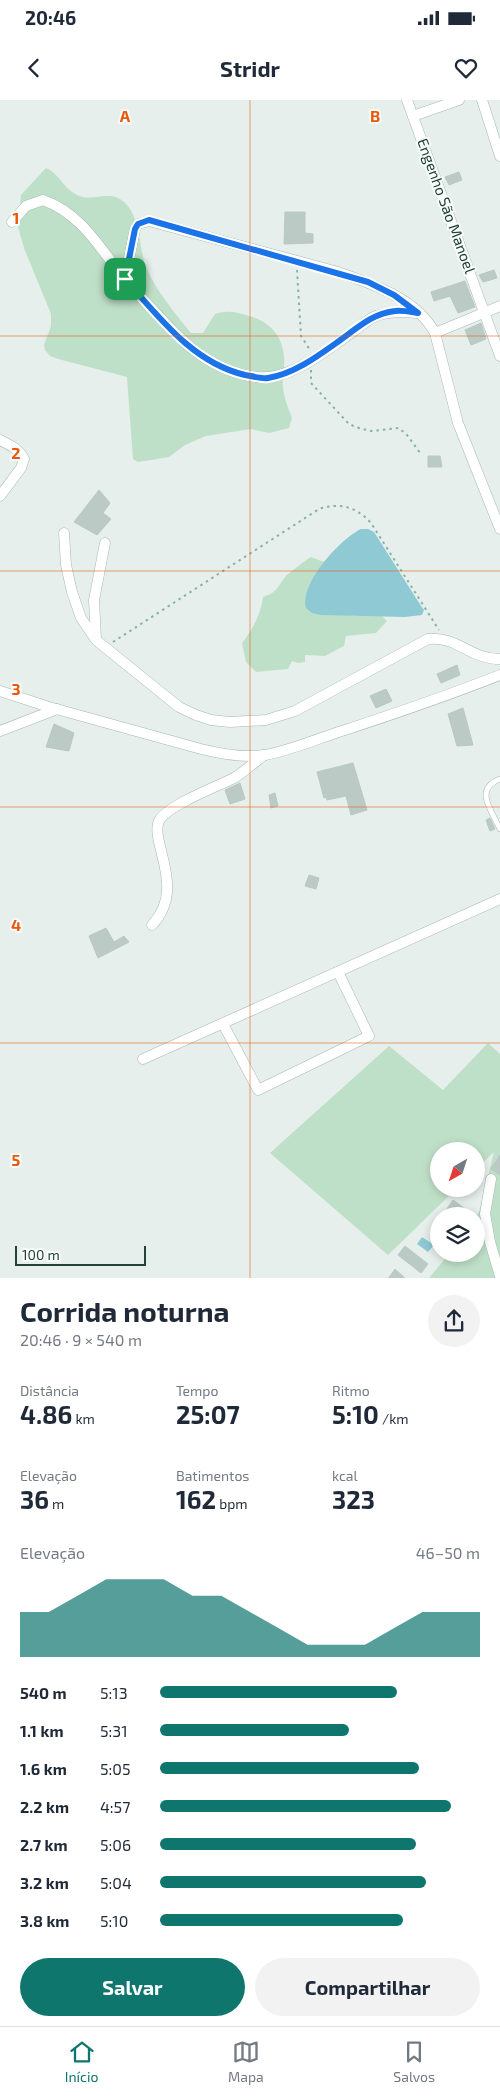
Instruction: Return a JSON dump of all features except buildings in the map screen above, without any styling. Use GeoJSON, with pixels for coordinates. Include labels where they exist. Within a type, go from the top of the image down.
{"type":"FeatureCollection","features":[{"type":"Feature","properties":{"kind":"street","name":"Engenho São Manoel"},"geometry":{"type":"LineString","coordinates":[[407,100],[500,356]]}},
{"type":"Feature","properties":{"kind":"street"},"geometry":{"type":"LineString","coordinates":[[413,116],[459,100]]}},
{"type":"Feature","properties":{"kind":"street"},"geometry":{"type":"LineString","coordinates":[[482,100],[500,156]]}},
{"type":"Feature","properties":{"kind":"street"},"geometry":{"type":"LineString","coordinates":[[12,222],[26,206],[43,200],[72,215],[83,225],[125,279],[172,331],[201,357],[223,368],[255,377],[267,378],[282,374],[311,361],[374,317],[395,311],[418,313]]}},
{"type":"Feature","properties":{"kind":"street"},"geometry":{"type":"LineString","coordinates":[[125,279],[135,229],[138,224],[149,220],[368,282],[394,295],[430,323],[435,334],[458,423],[500,529]]}},
{"type":"Feature","properties":{"kind":"street"},"geometry":{"type":"LineString","coordinates":[[435,334],[500,306]]}},
{"type":"Feature","properties":{"kind":"street"},"geometry":{"type":"LineString","coordinates":[[0,440],[14,447],[24,459],[21,468],[0,496]]}},
{"type":"Feature","properties":{"kind":"street"},"geometry":{"type":"LineString","coordinates":[[64,533],[66,565],[72,592],[81,618],[96,640],[180,707],[196,716],[210,720],[230,722],[266,720],[295,711],[428,639],[444,638],[477,656],[488,659],[500,659]]}},
{"type":"Feature","properties":{"kind":"street"},"geometry":{"type":"LineString","coordinates":[[96,640],[94,600],[105,543]]}},
{"type":"Feature","properties":{"kind":"street"},"geometry":{"type":"LineString","coordinates":[[0,691],[57,710],[222,754],[264,755],[425,703],[500,675]]}},
{"type":"Feature","properties":{"kind":"street"},"geometry":{"type":"LineString","coordinates":[[0,731],[57,710]]}},
{"type":"Feature","properties":{"kind":"street"},"geometry":{"type":"LineString","coordinates":[[152,925],[164,910],[166,900],[167,877],[157,826],[159,820],[188,801],[246,770],[264,755]]}},
{"type":"Feature","properties":{"kind":"street"},"geometry":{"type":"LineString","coordinates":[[143,1059],[500,899]]}},
{"type":"Feature","properties":{"kind":"street"},"geometry":{"type":"LineString","coordinates":[[223,1024],[258,1090],[369,1036],[338,972]]}},
{"type":"Feature","properties":{"kind":"street"},"geometry":{"type":"LineString","coordinates":[[491,1178],[485,1214],[490,1242],[500,1276]]}},
{"type":"Feature","properties":{"kind":"lane"},"geometry":{"type":"LineString","coordinates":[[500,779],[492,782],[486,788],[485,796],[500,829]]}},
{"type":"Feature","properties":{"kind":"path"},"geometry":{"type":"LineString","coordinates":[[297,261],[301,336],[310,351],[311,383],[348,423],[371,431],[399,428],[407,435],[421,454]]}},
{"type":"Feature","properties":{"kind":"path"},"geometry":{"type":"LineString","coordinates":[[104,648],[319,509],[336,504],[355,510],[365,516],[444,638]]}},
{"type":"Feature","properties":{"kind":"green space"},"geometry":{"type":"Polygon","coordinates":[[[46,168],[51,170],[68,189],[77,195],[87,198],[113,196],[125,203],[135,219],[143,258],[150,276],[166,302],[191,333],[203,333],[215,314],[228,312],[240,313],[256,318],[274,330],[283,349],[283,388],[292,418],[289,428],[269,433],[251,429],[206,436],[185,445],[169,457],[138,462],[133,459],[127,377],[62,360],[50,356],[45,350],[44,345],[51,326],[51,314],[24,248],[18,227],[21,195],[46,168]]]}},
{"type":"Feature","properties":{"kind":"green space"},"geometry":{"type":"Polygon","coordinates":[[[311,557],[332,565],[352,616],[382,616],[387,621],[376,633],[346,636],[344,646],[325,656],[305,655],[305,662],[298,663],[292,661],[288,669],[256,672],[246,662],[242,643],[256,621],[263,597],[277,589],[286,576],[311,557]]]}},
{"type":"Feature","properties":{"kind":"green space"},"geometry":{"type":"Polygon","coordinates":[[[488,1043],[500,1054],[500,1278],[429,1278],[442,1262],[485,1262],[485,1207],[480,1207],[482,1198],[485,1198],[485,1188],[494,1152],[485,1160],[485,1142],[430,1142],[430,1198],[447,1198],[437,1207],[430,1207],[430,1214],[388,1255],[270,1153],[389,1046],[443,1090],[488,1043]]]}},
{"type":"Feature","properties":{"kind":"water"},"geometry":{"type":"Polygon","coordinates":[[[361,529],[368,529],[374,532],[424,610],[422,615],[405,617],[321,615],[312,613],[306,608],[309,587],[323,563],[342,542],[361,529]]]}},
{"type":"Feature","properties":{"kind":"water"},"geometry":{"type":"Polygon","coordinates":[[[422,1237],[430,1242],[430,1250],[428,1252],[417,1244],[422,1237]]]}},
{"type":"Feature","properties":{"kind":"route"},"geometry":{"type":"LineString","coordinates":[[149,220],[368,282],[394,295],[418,313],[395,311],[374,317],[311,361],[282,374],[267,378],[255,377],[239,374],[201,357],[172,331],[125,279],[135,229],[138,224],[149,220]]}}]}
